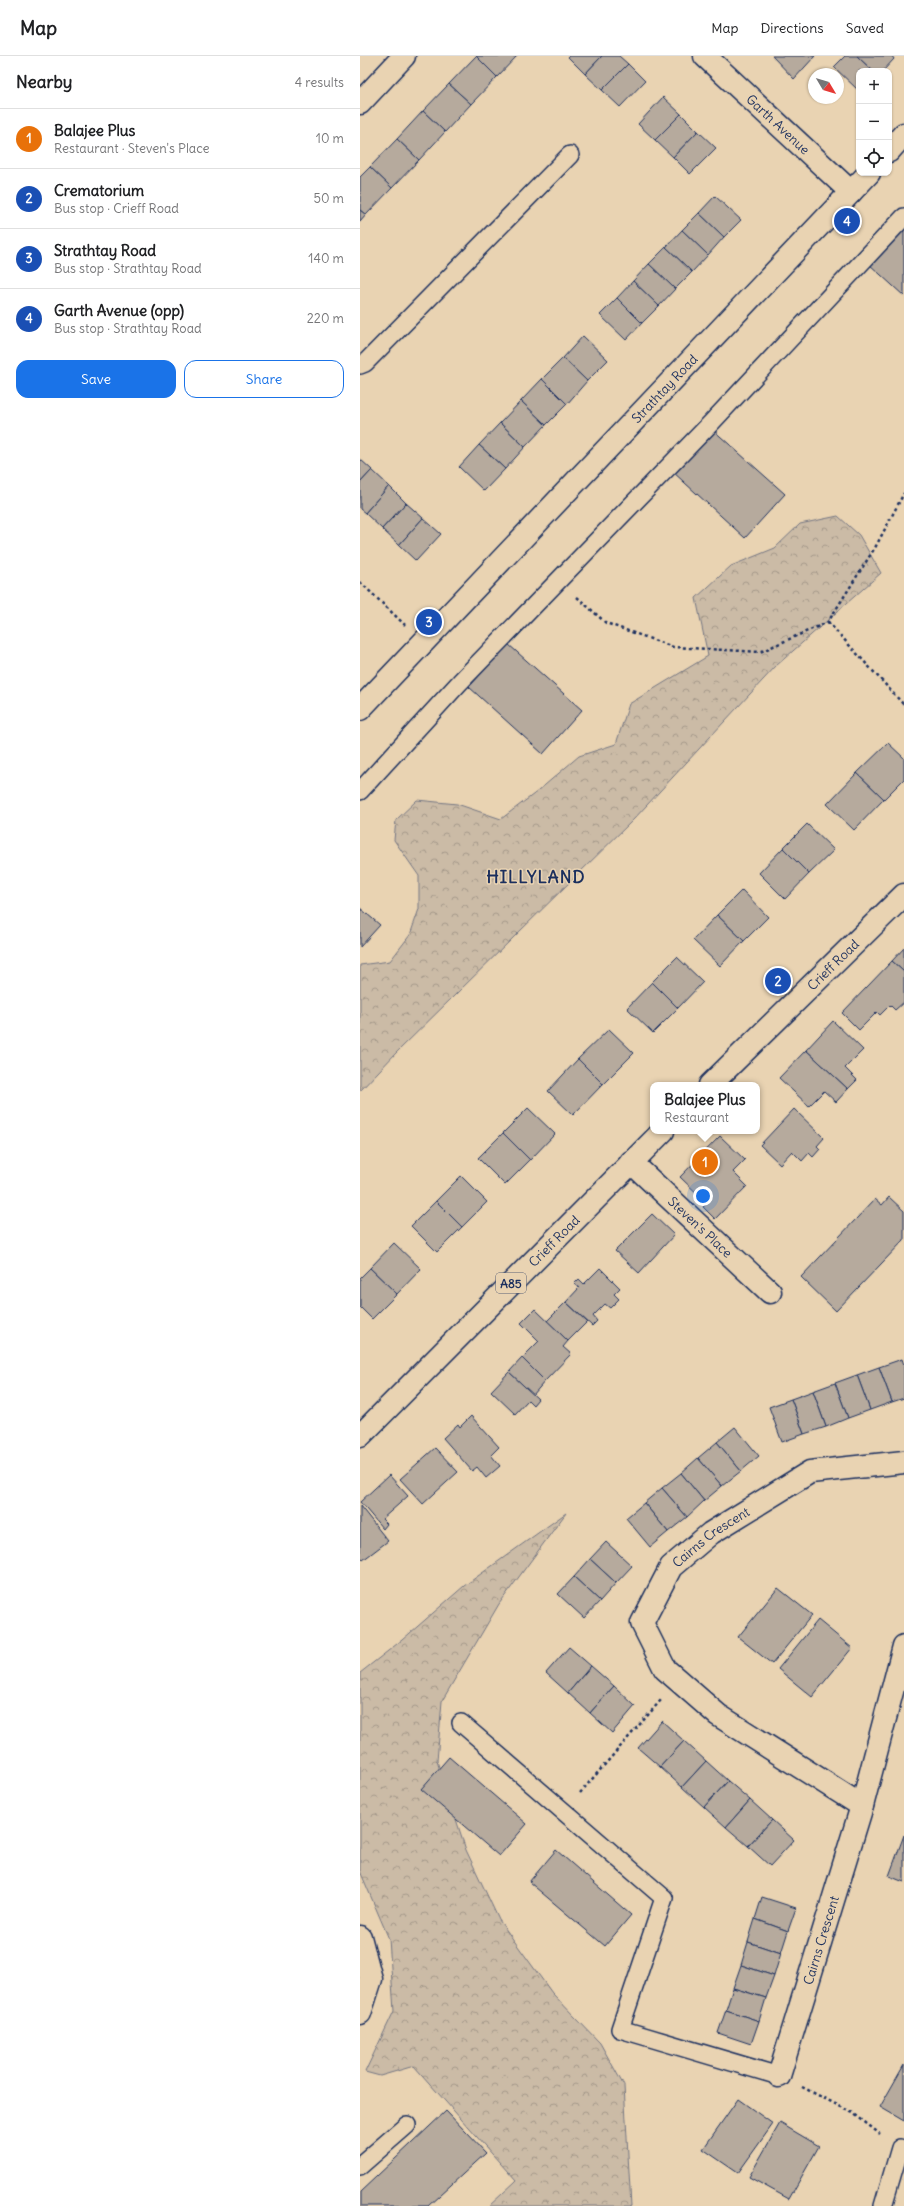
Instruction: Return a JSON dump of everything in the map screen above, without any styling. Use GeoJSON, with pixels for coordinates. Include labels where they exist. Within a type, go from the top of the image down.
{"type":"FeatureCollection","features":[{"type":"Feature","properties":{"kind":"street"},"geometry":{"type":"LineString","coordinates":[[360,103],[404,56]]}},
{"type":"Feature","properties":{"kind":"street","name":"Garth Avenue"},"geometry":{"type":"LineString","coordinates":[[705,56],[851,192]]}},
{"type":"Feature","properties":{"kind":"street"},"geometry":{"type":"LineString","coordinates":[[892,148],[904,134]]}},
{"type":"Feature","properties":{"kind":"street","name":"Strathtay Road"},"geometry":{"type":"LineString","coordinates":[[360,709],[866,176]]}},
{"type":"Feature","properties":{"kind":"street","name":"Crieff Road"},"geometry":{"type":"LineString","coordinates":[[713,1082],[904,895]]}},
{"type":"Feature","properties":{"kind":"street","name":"Crieff Road"},"geometry":{"type":"LineString","coordinates":[[360,1436],[660,1134]]}},
{"type":"Feature","properties":{"kind":"street","name":"Steven's Place"},"geometry":{"type":"LineString","coordinates":[[631,1162],[770,1292]]}},
{"type":"Feature","properties":{"kind":"street","name":"Cairns Crescent"},"geometry":{"type":"LineString","coordinates":[[862,1806],[718,1715],[665,1669],[642,1623],[671,1567],[711,1533],[810,1472],[904,1462]]}},
{"type":"Feature","properties":{"kind":"street","name":"Cairns Crescent"},"geometry":{"type":"LineString","coordinates":[[779,2076],[862,1806],[904,1646]]}},
{"type":"Feature","properties":{"kind":"street"},"geometry":{"type":"LineString","coordinates":[[360,1937],[371,1980],[360,2013]]}},
{"type":"Feature","properties":{"kind":"lane"},"geometry":{"type":"LineString","coordinates":[[360,365],[371,358],[570,155]]}},
{"type":"Feature","properties":{"kind":"lane"},"geometry":{"type":"LineString","coordinates":[[360,791],[557,580],[712,422],[904,217]]}},
{"type":"Feature","properties":{"kind":"lane"},"geometry":{"type":"LineString","coordinates":[[461,1723],[664,1898],[620,2029],[779,2076]]}},
{"type":"Feature","properties":{"kind":"lane"},"geometry":{"type":"LineString","coordinates":[[360,2166],[407,2125]]}},
{"type":"Feature","properties":{"kind":"lane"},"geometry":{"type":"LineString","coordinates":[[883,2206],[900,2148]]}},
{"type":"Feature","properties":{"kind":"path"},"geometry":{"type":"LineString","coordinates":[[557,580],[606,623],[673,647],[760,652],[828,622],[876,546],[904,493]]}},
{"type":"Feature","properties":{"kind":"path"},"geometry":{"type":"LineString","coordinates":[[360,582],[423,642]]}},
{"type":"Feature","properties":{"kind":"path"},"geometry":{"type":"LineString","coordinates":[[828,622],[904,705]]}},
{"type":"Feature","properties":{"kind":"path"},"geometry":{"type":"LineString","coordinates":[[564,1812],[678,1680]]}},
{"type":"Feature","properties":{"kind":"path"},"geometry":{"type":"LineString","coordinates":[[779,2076],[853,2113],[900,2148]]}},
{"type":"Feature","properties":{"kind":"green space"},"geometry":{"type":"Polygon","coordinates":[[[838,516],[859,535],[881,573],[776,666],[634,819],[396,1053],[360,1091],[360,965],[390,961],[410,935],[419,909],[419,876],[394,840],[396,820],[417,800],[457,804],[501,819],[538,791],[579,756],[616,744],[629,704],[708,656],[696,598],[731,566],[775,548],[800,524],[838,516]]]}},
{"type":"Feature","properties":{"kind":"green space"},"geometry":{"type":"Polygon","coordinates":[[[566,1513],[499,1604],[442,1701],[437,1761],[466,1850],[499,1920],[552,1993],[600,2043],[624,2086],[631,2206],[489,2206],[516,2181],[414,2066],[380,2076],[365,2072],[394,2011],[389,1939],[360,1871],[360,1673],[402,1640],[464,1586],[566,1513]]]}},
{"type":"Feature","properties":{"kind":"building"},"geometry":{"type":"Polygon","coordinates":[[[476,56],[517,56],[497,77],[476,56]]]}},
{"type":"Feature","properties":{"kind":"building"},"geometry":{"type":"Polygon","coordinates":[[[476,56],[497,77],[471,104],[449,84],[476,56]]]}},
{"type":"Feature","properties":{"kind":"building"},"geometry":{"type":"Polygon","coordinates":[[[602,56],[585,74],[568,57],[602,56]]]}},
{"type":"Feature","properties":{"kind":"building"},"geometry":{"type":"Polygon","coordinates":[[[602,56],[619,56],[628,64],[602,90],[585,74],[602,56]]]}},
{"type":"Feature","properties":{"kind":"building"},"geometry":{"type":"Polygon","coordinates":[[[772,56],[815,56],[794,79],[772,56]]]}},
{"type":"Feature","properties":{"kind":"building"},"geometry":{"type":"Polygon","coordinates":[[[845,56],[857,56],[870,68],[856,68],[856,88],[844,77],[844,68],[834,67],[845,56]]]}},
{"type":"Feature","properties":{"kind":"building"},"geometry":{"type":"Polygon","coordinates":[[[857,56],[892,56],[894,59],[886,68],[870,68],[857,56]]]}},
{"type":"Feature","properties":{"kind":"building"},"geometry":{"type":"Polygon","coordinates":[[[628,64],[645,81],[620,107],[602,90],[628,64]]]}},
{"type":"Feature","properties":{"kind":"building"},"geometry":{"type":"Polygon","coordinates":[[[449,84],[471,104],[445,132],[423,111],[449,84]]]}},
{"type":"Feature","properties":{"kind":"building"},"geometry":{"type":"Polygon","coordinates":[[[663,97],[681,114],[655,140],[638,124],[663,97]]]}},
{"type":"Feature","properties":{"kind":"building"},"geometry":{"type":"Polygon","coordinates":[[[423,111],[445,132],[419,160],[397,139],[423,111]]]}},
{"type":"Feature","properties":{"kind":"building"},"geometry":{"type":"Polygon","coordinates":[[[681,114],[698,131],[673,157],[655,140],[681,114]]]}},
{"type":"Feature","properties":{"kind":"building"},"geometry":{"type":"Polygon","coordinates":[[[698,131],[716,148],[690,174],[673,157],[698,131]]]}},
{"type":"Feature","properties":{"kind":"building"},"geometry":{"type":"Polygon","coordinates":[[[397,139],[419,160],[392,188],[370,167],[397,139]]]}},
{"type":"Feature","properties":{"kind":"building"},"geometry":{"type":"Polygon","coordinates":[[[370,167],[392,188],[366,215],[360,210],[360,177],[370,167]]]}},
{"type":"Feature","properties":{"kind":"building"},"geometry":{"type":"Polygon","coordinates":[[[715,196],[741,220],[724,237],[699,213],[715,196]]]}},
{"type":"Feature","properties":{"kind":"building"},"geometry":{"type":"Polygon","coordinates":[[[360,210],[366,215],[360,222],[360,210]]]}},
{"type":"Feature","properties":{"kind":"building"},"geometry":{"type":"Polygon","coordinates":[[[699,213],[724,237],[708,255],[682,230],[699,213]]]}},
{"type":"Feature","properties":{"kind":"building"},"geometry":{"type":"Polygon","coordinates":[[[904,226],[904,296],[869,264],[904,226]]]}},
{"type":"Feature","properties":{"kind":"building"},"geometry":{"type":"Polygon","coordinates":[[[682,230],[708,255],[692,272],[666,247],[682,230]]]}},
{"type":"Feature","properties":{"kind":"building"},"geometry":{"type":"Polygon","coordinates":[[[666,247],[692,272],[675,289],[649,264],[666,247]]]}},
{"type":"Feature","properties":{"kind":"building"},"geometry":{"type":"Polygon","coordinates":[[[649,264],[675,289],[659,306],[633,281],[649,264]]]}},
{"type":"Feature","properties":{"kind":"building"},"geometry":{"type":"Polygon","coordinates":[[[633,281],[659,306],[642,323],[617,298],[633,281]]]}},
{"type":"Feature","properties":{"kind":"building"},"geometry":{"type":"Polygon","coordinates":[[[617,298],[642,323],[626,340],[600,315],[617,298]]]}},
{"type":"Feature","properties":{"kind":"building"},"geometry":{"type":"Polygon","coordinates":[[[583,336],[608,360],[587,381],[563,358],[583,336]]]}},
{"type":"Feature","properties":{"kind":"building"},"geometry":{"type":"Polygon","coordinates":[[[563,358],[587,381],[567,404],[542,379],[563,358]]]}},
{"type":"Feature","properties":{"kind":"building"},"geometry":{"type":"Polygon","coordinates":[[[542,379],[567,404],[546,425],[521,401],[542,379]]]}},
{"type":"Feature","properties":{"kind":"building"},"geometry":{"type":"Polygon","coordinates":[[[521,401],[546,425],[525,447],[500,423],[521,401]]]}},
{"type":"Feature","properties":{"kind":"building"},"geometry":{"type":"Polygon","coordinates":[[[500,423],[525,447],[505,469],[479,445],[500,423]]]}},
{"type":"Feature","properties":{"kind":"building"},"geometry":{"type":"Polygon","coordinates":[[[711,428],[785,494],[745,538],[672,471],[711,428]]]}},
{"type":"Feature","properties":{"kind":"building"},"geometry":{"type":"Polygon","coordinates":[[[479,445],[505,469],[484,491],[459,467],[479,445]]]}},
{"type":"Feature","properties":{"kind":"building"},"geometry":{"type":"Polygon","coordinates":[[[360,459],[372,470],[360,483],[360,459]]]}},
{"type":"Feature","properties":{"kind":"building"},"geometry":{"type":"Polygon","coordinates":[[[372,470],[389,486],[365,513],[360,509],[360,483],[372,470]]]}},
{"type":"Feature","properties":{"kind":"building"},"geometry":{"type":"Polygon","coordinates":[[[389,486],[406,503],[382,529],[365,513],[389,486]]]}},
{"type":"Feature","properties":{"kind":"building"},"geometry":{"type":"Polygon","coordinates":[[[406,503],[423,518],[399,545],[382,529],[406,503]]]}},
{"type":"Feature","properties":{"kind":"building"},"geometry":{"type":"Polygon","coordinates":[[[423,518],[441,534],[416,561],[399,545],[423,518]]]}},
{"type":"Feature","properties":{"kind":"building"},"geometry":{"type":"Polygon","coordinates":[[[508,644],[582,710],[543,754],[469,687],[508,644]]]}},
{"type":"Feature","properties":{"kind":"building"},"geometry":{"type":"Polygon","coordinates":[[[888,743],[904,758],[904,779],[884,799],[857,773],[888,743]]]}},
{"type":"Feature","properties":{"kind":"building"},"geometry":{"type":"Polygon","coordinates":[[[857,773],[884,799],[854,830],[827,804],[857,773]]]}},
{"type":"Feature","properties":{"kind":"building"},"geometry":{"type":"Polygon","coordinates":[[[807,824],[834,850],[809,874],[783,848],[807,824]]]}},
{"type":"Feature","properties":{"kind":"building"},"geometry":{"type":"Polygon","coordinates":[[[783,848],[809,874],[785,899],[759,873],[783,848]]]}},
{"type":"Feature","properties":{"kind":"building"},"geometry":{"type":"Polygon","coordinates":[[[742,890],[768,917],[744,941],[717,915],[742,890]]]}},
{"type":"Feature","properties":{"kind":"building"},"geometry":{"type":"Polygon","coordinates":[[[360,908],[380,925],[360,947],[360,908]]]}},
{"type":"Feature","properties":{"kind":"building"},"geometry":{"type":"Polygon","coordinates":[[[717,915],[744,941],[720,966],[693,940],[717,915]]]}},
{"type":"Feature","properties":{"kind":"building"},"geometry":{"type":"Polygon","coordinates":[[[904,948],[904,972],[892,961],[904,948]]]}},
{"type":"Feature","properties":{"kind":"building"},"geometry":{"type":"Polygon","coordinates":[[[677,957],[703,982],[678,1008],[652,982],[677,957]]]}},
{"type":"Feature","properties":{"kind":"building"},"geometry":{"type":"Polygon","coordinates":[[[892,961],[904,972],[904,1002],[895,1010],[890,1005],[880,1015],[877,1012],[859,1030],[842,1013],[892,961]]]}},
{"type":"Feature","properties":{"kind":"building"},"geometry":{"type":"Polygon","coordinates":[[[652,982],[678,1008],[653,1033],[627,1008],[652,982]]]}},
{"type":"Feature","properties":{"kind":"building"},"geometry":{"type":"Polygon","coordinates":[[[833,1021],[863,1050],[845,1068],[857,1080],[848,1089],[806,1050],[833,1021]]]}},
{"type":"Feature","properties":{"kind":"building"},"geometry":{"type":"Polygon","coordinates":[[[609,1029],[634,1053],[603,1084],[578,1059],[609,1029]]]}},
{"type":"Feature","properties":{"kind":"building"},"geometry":{"type":"Polygon","coordinates":[[[806,1050],[848,1089],[836,1102],[824,1091],[809,1106],[779,1078],[806,1050]]]}},
{"type":"Feature","properties":{"kind":"building"},"geometry":{"type":"Polygon","coordinates":[[[578,1059],[603,1084],[573,1115],[548,1091],[578,1059]]]}},
{"type":"Feature","properties":{"kind":"building"},"geometry":{"type":"Polygon","coordinates":[[[528,1108],[555,1134],[530,1160],[503,1133],[528,1108]]]}},
{"type":"Feature","properties":{"kind":"building"},"geometry":{"type":"Polygon","coordinates":[[[794,1109],[824,1138],[817,1146],[820,1149],[813,1157],[809,1153],[802,1161],[792,1151],[780,1164],[760,1145],[794,1109]]]}},
{"type":"Feature","properties":{"kind":"building"},"geometry":{"type":"Polygon","coordinates":[[[503,1133],[530,1160],[505,1185],[478,1158],[503,1133]]]}},
{"type":"Feature","properties":{"kind":"building"},"geometry":{"type":"Polygon","coordinates":[[[720,1136],[745,1160],[733,1172],[747,1186],[715,1219],[703,1207],[707,1203],[680,1177],[720,1136]]]}},
{"type":"Feature","properties":{"kind":"building"},"geometry":{"type":"Polygon","coordinates":[[[461,1176],[487,1202],[462,1227],[436,1201],[461,1176]]]}},
{"type":"Feature","properties":{"kind":"building"},"geometry":{"type":"Polygon","coordinates":[[[889,1197],[904,1211],[904,1240],[836,1311],[801,1277],[875,1199],[882,1205],[889,1197]]]}},
{"type":"Feature","properties":{"kind":"building"},"geometry":{"type":"Polygon","coordinates":[[[436,1201],[462,1227],[437,1252],[411,1226],[436,1201]]]}},
{"type":"Feature","properties":{"kind":"building"},"geometry":{"type":"Polygon","coordinates":[[[652,1214],[674,1235],[639,1273],[615,1251],[652,1214]]]}},
{"type":"Feature","properties":{"kind":"building"},"geometry":{"type":"Polygon","coordinates":[[[394,1243],[421,1269],[397,1294],[370,1268],[394,1243]]]}},
{"type":"Feature","properties":{"kind":"building"},"geometry":{"type":"Polygon","coordinates":[[[370,1268],[397,1294],[372,1319],[360,1307],[360,1278],[370,1268]]]}},
{"type":"Feature","properties":{"kind":"building"},"geometry":{"type":"Polygon","coordinates":[[[600,1268],[620,1288],[614,1294],[619,1299],[610,1308],[605,1304],[593,1316],[597,1321],[592,1326],[566,1302],[579,1288],[574,1284],[579,1279],[584,1284],[600,1268]]]}},
{"type":"Feature","properties":{"kind":"building"},"geometry":{"type":"Polygon","coordinates":[[[566,1302],[587,1322],[568,1341],[547,1321],[566,1302]]]}},
{"type":"Feature","properties":{"kind":"building"},"geometry":{"type":"Polygon","coordinates":[[[535,1309],[568,1341],[563,1347],[571,1354],[545,1381],[522,1358],[539,1341],[521,1323],[535,1309]]]}},
{"type":"Feature","properties":{"kind":"building"},"geometry":{"type":"Polygon","coordinates":[[[522,1358],[545,1381],[533,1395],[509,1372],[522,1358]]]}},
{"type":"Feature","properties":{"kind":"building"},"geometry":{"type":"Polygon","coordinates":[[[902,1359],[904,1365],[904,1398],[892,1402],[879,1367],[902,1359]]]}},
{"type":"Feature","properties":{"kind":"building"},"geometry":{"type":"Polygon","coordinates":[[[879,1367],[892,1402],[870,1410],[857,1375],[879,1367]]]}},
{"type":"Feature","properties":{"kind":"building"},"geometry":{"type":"Polygon","coordinates":[[[509,1372],[538,1399],[533,1405],[528,1400],[515,1414],[491,1391],[509,1372]]]}},
{"type":"Feature","properties":{"kind":"building"},"geometry":{"type":"Polygon","coordinates":[[[857,1375],[870,1410],[848,1418],[835,1383],[857,1375]]]}},
{"type":"Feature","properties":{"kind":"building"},"geometry":{"type":"Polygon","coordinates":[[[835,1383],[848,1418],[826,1427],[813,1391],[835,1383]]]}},
{"type":"Feature","properties":{"kind":"building"},"geometry":{"type":"Polygon","coordinates":[[[813,1391],[826,1427],[804,1434],[791,1399],[813,1391]]]}},
{"type":"Feature","properties":{"kind":"building"},"geometry":{"type":"Polygon","coordinates":[[[791,1399],[804,1434],[782,1442],[769,1407],[791,1399]]]}},
{"type":"Feature","properties":{"kind":"building"},"geometry":{"type":"Polygon","coordinates":[[[471,1416],[499,1447],[491,1455],[500,1466],[486,1478],[477,1467],[472,1471],[443,1438],[458,1424],[460,1427],[471,1416]]]}},
{"type":"Feature","properties":{"kind":"building"},"geometry":{"type":"Polygon","coordinates":[[[735,1427],[759,1456],[741,1471],[717,1442],[735,1427]]]}},
{"type":"Feature","properties":{"kind":"building"},"geometry":{"type":"Polygon","coordinates":[[[717,1442],[741,1471],[722,1486],[698,1458],[717,1442]]]}},
{"type":"Feature","properties":{"kind":"building"},"geometry":{"type":"Polygon","coordinates":[[[435,1448],[458,1472],[423,1504],[400,1479],[435,1448]]]}},
{"type":"Feature","properties":{"kind":"building"},"geometry":{"type":"Polygon","coordinates":[[[698,1458],[722,1486],[704,1501],[681,1473],[698,1458]]]}},
{"type":"Feature","properties":{"kind":"building"},"geometry":{"type":"Polygon","coordinates":[[[681,1473],[704,1501],[687,1517],[662,1488],[681,1473]]]}},
{"type":"Feature","properties":{"kind":"building"},"geometry":{"type":"Polygon","coordinates":[[[389,1475],[408,1496],[382,1519],[387,1524],[383,1529],[360,1502],[389,1475]]]}},
{"type":"Feature","properties":{"kind":"building"},"geometry":{"type":"Polygon","coordinates":[[[662,1488],[687,1517],[668,1532],[644,1503],[662,1488]]]}},
{"type":"Feature","properties":{"kind":"building"},"geometry":{"type":"Polygon","coordinates":[[[644,1503],[668,1532],[650,1547],[626,1518],[644,1503]]]}},
{"type":"Feature","properties":{"kind":"building"},"geometry":{"type":"Polygon","coordinates":[[[360,1506],[388,1541],[363,1560],[360,1556],[360,1506]]]}},
{"type":"Feature","properties":{"kind":"building"},"geometry":{"type":"Polygon","coordinates":[[[606,1542],[632,1566],[616,1583],[590,1559],[606,1542]]]}},
{"type":"Feature","properties":{"kind":"building"},"geometry":{"type":"Polygon","coordinates":[[[590,1559],[616,1583],[600,1601],[574,1577],[590,1559]]]}},
{"type":"Feature","properties":{"kind":"building"},"geometry":{"type":"Polygon","coordinates":[[[574,1577],[600,1601],[584,1618],[558,1594],[574,1577]]]}},
{"type":"Feature","properties":{"kind":"building"},"geometry":{"type":"Polygon","coordinates":[[[778,1588],[812,1615],[772,1664],[738,1637],[778,1588]]]}},
{"type":"Feature","properties":{"kind":"building"},"geometry":{"type":"Polygon","coordinates":[[[818,1620],[852,1648],[812,1697],[778,1669],[818,1620]]]}},
{"type":"Feature","properties":{"kind":"building"},"geometry":{"type":"Polygon","coordinates":[[[569,1647],[591,1666],[568,1693],[546,1673],[569,1647]]]}},
{"type":"Feature","properties":{"kind":"building"},"geometry":{"type":"Polygon","coordinates":[[[591,1666],[614,1686],[590,1713],[568,1693],[591,1666]]]}},
{"type":"Feature","properties":{"kind":"building"},"geometry":{"type":"Polygon","coordinates":[[[614,1686],[635,1706],[612,1733],[590,1713],[614,1686]]]}},
{"type":"Feature","properties":{"kind":"building"},"geometry":{"type":"Polygon","coordinates":[[[662,1721],[684,1741],[660,1767],[638,1748],[662,1721]]]}},
{"type":"Feature","properties":{"kind":"building"},"geometry":{"type":"Polygon","coordinates":[[[684,1741],[706,1761],[682,1787],[660,1767],[684,1741]]]}},
{"type":"Feature","properties":{"kind":"building"},"geometry":{"type":"Polygon","coordinates":[[[449,1757],[527,1824],[499,1856],[421,1789],[449,1757]]]}},
{"type":"Feature","properties":{"kind":"building"},"geometry":{"type":"Polygon","coordinates":[[[706,1761],[728,1781],[704,1807],[682,1787],[706,1761]]]}},
{"type":"Feature","properties":{"kind":"building"},"geometry":{"type":"Polygon","coordinates":[[[728,1781],[750,1800],[726,1827],[704,1807],[728,1781]]]}},
{"type":"Feature","properties":{"kind":"building"},"geometry":{"type":"Polygon","coordinates":[[[750,1800],[772,1820],[748,1846],[726,1827],[750,1800]]]}},
{"type":"Feature","properties":{"kind":"building"},"geometry":{"type":"Polygon","coordinates":[[[772,1820],[794,1840],[770,1866],[748,1846],[772,1820]]]}},
{"type":"Feature","properties":{"kind":"building"},"geometry":{"type":"Polygon","coordinates":[[[904,1835],[904,1882],[889,1876],[904,1835]]]}},
{"type":"Feature","properties":{"kind":"building"},"geometry":{"type":"Polygon","coordinates":[[[556,1850],[631,1915],[605,1946],[529,1882],[556,1850]]]}},
{"type":"Feature","properties":{"kind":"building"},"geometry":{"type":"Polygon","coordinates":[[[762,1897],[796,1908],[788,1931],[755,1919],[762,1897]]]}},
{"type":"Feature","properties":{"kind":"building"},"geometry":{"type":"Polygon","coordinates":[[[755,1919],[788,1931],[781,1953],[748,1942],[755,1919]]]}},
{"type":"Feature","properties":{"kind":"building"},"geometry":{"type":"Polygon","coordinates":[[[748,1942],[781,1953],[774,1976],[741,1965],[748,1942]]]}},
{"type":"Feature","properties":{"kind":"building"},"geometry":{"type":"Polygon","coordinates":[[[741,1965],[774,1976],[766,1998],[733,1988],[741,1965]]]}},
{"type":"Feature","properties":{"kind":"building"},"geometry":{"type":"Polygon","coordinates":[[[733,1988],[766,1998],[759,2021],[726,2010],[733,1988]]]}},
{"type":"Feature","properties":{"kind":"building"},"geometry":{"type":"Polygon","coordinates":[[[726,2010],[759,2021],[751,2044],[718,2033],[726,2010]]]}},
{"type":"Feature","properties":{"kind":"building"},"geometry":{"type":"Polygon","coordinates":[[[904,2065],[904,2121],[880,2107],[904,2065]]]}},
{"type":"Feature","properties":{"kind":"building"},"geometry":{"type":"Polygon","coordinates":[[[738,2099],[773,2124],[738,2173],[703,2149],[738,2099]]]}},
{"type":"Feature","properties":{"kind":"building"},"geometry":{"type":"Polygon","coordinates":[[[446,2111],[486,2153],[428,2206],[360,2206],[360,2192],[446,2111]]]}},
{"type":"Feature","properties":{"kind":"building"},"geometry":{"type":"Polygon","coordinates":[[[780,2123],[819,2146],[789,2199],[749,2177],[780,2123]]]}},
{"type":"Feature","properties":{"kind":"place","name":"Garth Avenue (opp)"},"geometry":{"type":"Point","coordinates":[847,221]}},
{"type":"Feature","properties":{"kind":"place","name":"Strathtay Road"},"geometry":{"type":"Point","coordinates":[429,622]}},
{"type":"Feature","properties":{"kind":"place","name":"Crematorium"},"geometry":{"type":"Point","coordinates":[778,981]}},
{"type":"Feature","properties":{"kind":"place","name":"Balajee Plus"},"geometry":{"type":"Point","coordinates":[705,1162]}},
{"type":"Feature","properties":{"kind":"district","name":"HILLYLAND"},"geometry":{"type":"Point","coordinates":[536,877]}}]}
